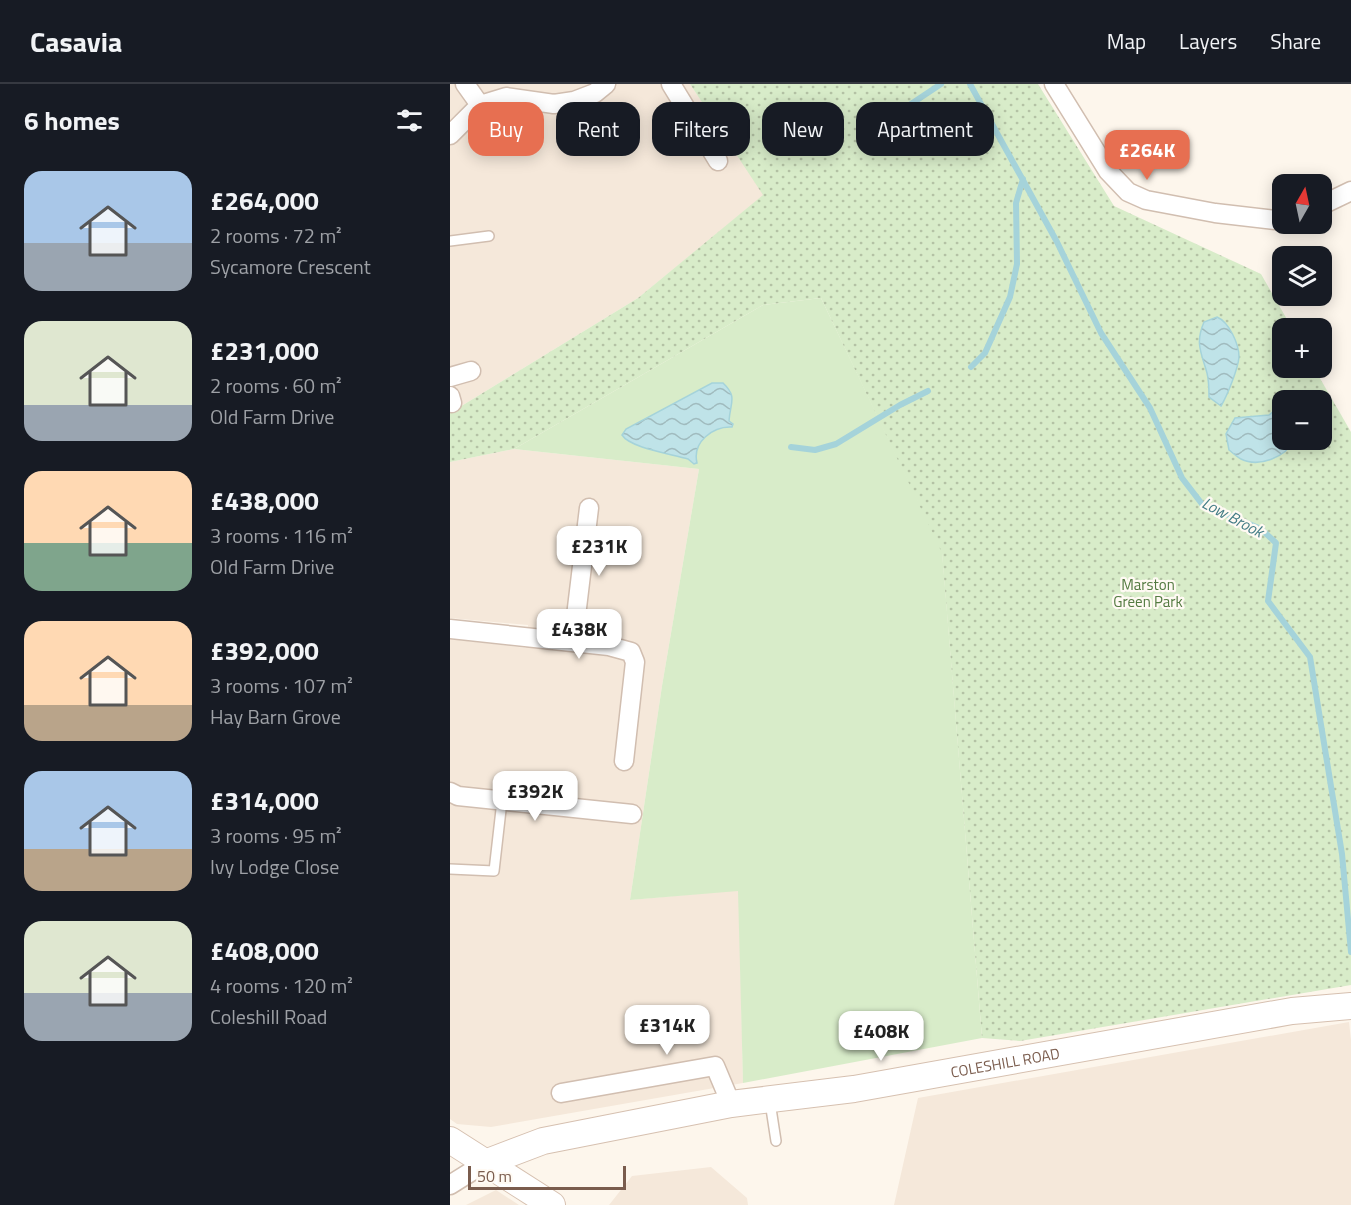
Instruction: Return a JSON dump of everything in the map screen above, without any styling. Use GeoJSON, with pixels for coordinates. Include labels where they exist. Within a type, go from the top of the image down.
{"type":"FeatureCollection","features":[{"type":"Feature","properties":{"kind":"street"},"geometry":{"type":"LineString","coordinates":[[465,84],[478,102]]}},
{"type":"Feature","properties":{"kind":"street"},"geometry":{"type":"LineString","coordinates":[[544,103],[554,104],[574,101],[595,93],[606,84]]}},
{"type":"Feature","properties":{"kind":"street"},"geometry":{"type":"LineString","coordinates":[[671,84],[718,161]]}},
{"type":"Feature","properties":{"kind":"street"},"geometry":{"type":"LineString","coordinates":[[1054,84],[1108,171],[1128,192],[1146,200],[1215,213],[1272,220]]}},
{"type":"Feature","properties":{"kind":"street"},"geometry":{"type":"LineString","coordinates":[[490,102],[506,97],[540,102]]}},
{"type":"Feature","properties":{"kind":"street"},"geometry":{"type":"LineString","coordinates":[[450,135],[468,117]]}},
{"type":"Feature","properties":{"kind":"street"},"geometry":{"type":"LineString","coordinates":[[1332,200],[1351,191]]}},
{"type":"Feature","properties":{"kind":"street"},"geometry":{"type":"LineString","coordinates":[[450,376],[471,371]]}},
{"type":"Feature","properties":{"kind":"street"},"geometry":{"type":"LineString","coordinates":[[573,641],[589,508]]}},
{"type":"Feature","properties":{"kind":"street"},"geometry":{"type":"LineString","coordinates":[[450,629],[573,641],[631,652],[635,662],[624,761]]}},
{"type":"Feature","properties":{"kind":"street"},"geometry":{"type":"LineString","coordinates":[[450,792],[458,796],[632,814]]}},
{"type":"Feature","properties":{"kind":"street","name":"COLESHILL ROAD"},"geometry":{"type":"LineString","coordinates":[[485,1163],[543,1141],[731,1104],[854,1089],[1292,1011],[1351,1006]]}},
{"type":"Feature","properties":{"kind":"street"},"geometry":{"type":"LineString","coordinates":[[561,1093],[715,1066],[731,1104]]}},
{"type":"Feature","properties":{"kind":"street"},"geometry":{"type":"LineString","coordinates":[[450,1140],[552,1205]]}},
{"type":"Feature","properties":{"kind":"street"},"geometry":{"type":"LineString","coordinates":[[450,1185],[485,1163]]}},
{"type":"Feature","properties":{"kind":"lane"},"geometry":{"type":"LineString","coordinates":[[450,241],[489,236]]}},
{"type":"Feature","properties":{"kind":"lane"},"geometry":{"type":"LineString","coordinates":[[450,869],[494,871],[502,801]]}},
{"type":"Feature","properties":{"kind":"lane"},"geometry":{"type":"LineString","coordinates":[[770,1100],[776,1141]]}},
{"type":"Feature","properties":{"kind":"shaded area"},"geometry":{"type":"Polygon","coordinates":[[[450,84],[690,84],[702,102],[652,102],[652,156],[738,156],[764,195],[638,298],[450,413],[450,84]]]}},
{"type":"Feature","properties":{"kind":"shaded area"},"geometry":{"type":"Polygon","coordinates":[[[514,449],[699,469],[662,686],[630,900],[739,890],[743,1083],[491,1127],[457,1124],[450,1119],[450,639],[526,648],[528,625],[450,618],[450,462],[514,449]]]}},
{"type":"Feature","properties":{"kind":"shaded area"},"geometry":{"type":"Polygon","coordinates":[[[1349,1022],[1351,1040],[1351,1205],[894,1205],[918,1098],[1349,1022]]]}},
{"type":"Feature","properties":{"kind":"shaded area"},"geometry":{"type":"Polygon","coordinates":[[[711,1167],[747,1198],[748,1205],[609,1205],[632,1176],[711,1167]]]}},
{"type":"Feature","properties":{"kind":"shaded area"},"geometry":{"type":"Polygon","coordinates":[[[496,1190],[519,1205],[466,1205],[496,1190]]]}},
{"type":"Feature","properties":{"kind":"green space","name":"Marston Green Park"},"geometry":{"type":"Polygon","coordinates":[[[690,84],[1038,84],[1114,206],[1261,274],[1272,293],[1272,306],[1279,306],[1286,318],[1272,318],[1272,378],[1320,378],[1327,390],[1272,390],[1272,450],[1332,450],[1332,399],[1351,432],[1351,985],[1020,1041],[982,1038],[942,553],[821,298],[763,305],[514,449],[450,462],[450,413],[638,298],[763,195],[737,156],[750,156],[750,102],[702,102],[690,84]]]}},
{"type":"Feature","properties":{"kind":"green space"},"geometry":{"type":"Polygon","coordinates":[[[821,298],[942,551],[982,1038],[743,1083],[738,891],[630,900],[662,686],[699,469],[514,449],[763,305],[821,298]]]}},
{"type":"Feature","properties":{"kind":"water"},"geometry":{"type":"Polygon","coordinates":[[[1217,317],[1233,334],[1239,357],[1232,382],[1221,406],[1209,397],[1208,376],[1199,342],[1204,322],[1217,317]]]}},
{"type":"Feature","properties":{"kind":"water"},"geometry":{"type":"Polygon","coordinates":[[[712,383],[723,383],[728,388],[732,396],[729,421],[733,424],[732,427],[711,432],[701,442],[696,455],[697,463],[694,464],[688,459],[633,444],[622,435],[626,429],[712,383]]]}},
{"type":"Feature","properties":{"kind":"water"},"geometry":{"type":"Polygon","coordinates":[[[1272,412],[1272,450],[1285,451],[1271,459],[1256,462],[1241,459],[1229,450],[1226,434],[1235,418],[1269,415],[1272,412]]]}},
{"type":"Feature","properties":{"kind":"waterway"},"geometry":{"type":"LineString","coordinates":[[914,102],[941,84]]}},
{"type":"Feature","properties":{"kind":"waterway","name":"Low Brook"},"geometry":{"type":"LineString","coordinates":[[970,84],[1057,242],[1101,333],[1150,408],[1182,478],[1202,504],[1261,529],[1276,543],[1268,601],[1310,657],[1342,854],[1351,952]]}},
{"type":"Feature","properties":{"kind":"waterway"},"geometry":{"type":"LineString","coordinates":[[971,367],[985,353],[1010,297],[1017,264],[1016,203],[1023,179]]}},
{"type":"Feature","properties":{"kind":"waterway"},"geometry":{"type":"LineString","coordinates":[[791,447],[815,450],[836,444],[900,405],[928,391]]}}]}
